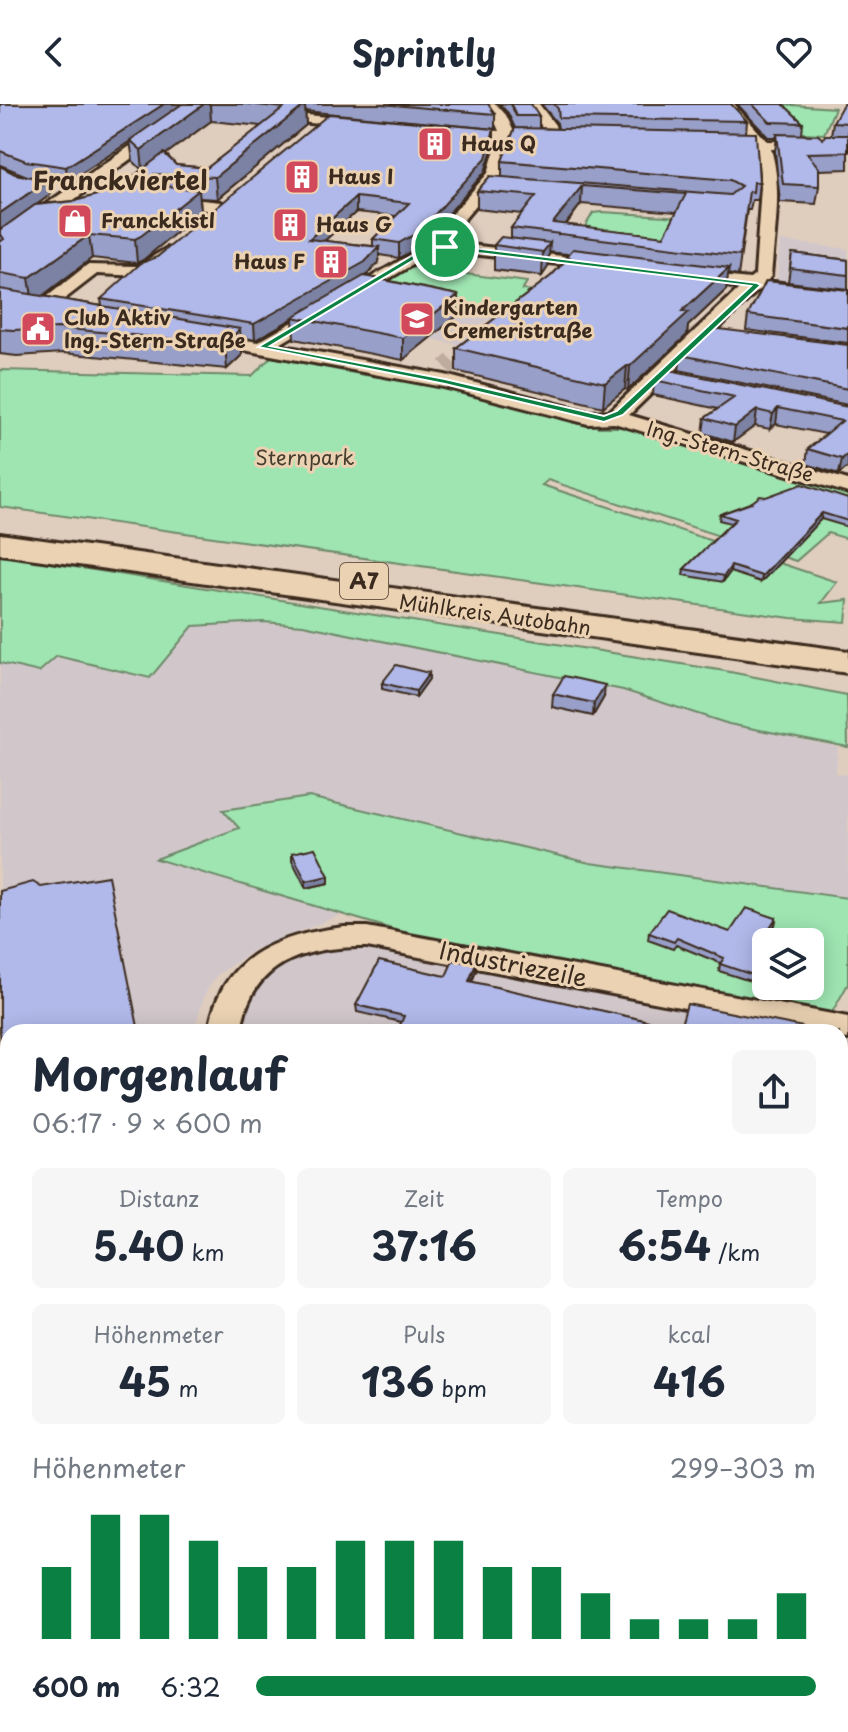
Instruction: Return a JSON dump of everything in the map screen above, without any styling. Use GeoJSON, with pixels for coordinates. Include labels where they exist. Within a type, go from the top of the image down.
{"type":"FeatureCollection","features":[{"type":"Feature","properties":{"kind":"highway","name":"Mühlkreis Autobahn"},"geometry":{"type":"LineString","coordinates":[[0,530],[848,646]]}},
{"type":"Feature","properties":{"kind":"highway","name":"Mühlkreis Autobahn"},"geometry":{"type":"LineString","coordinates":[[0,544],[848,662]]}},
{"type":"Feature","properties":{"kind":"highway"},"geometry":{"type":"LineString","coordinates":[[505,616],[601,642],[848,686]]}},
{"type":"Feature","properties":{"kind":"highway"},"geometry":{"type":"LineString","coordinates":[[678,623],[848,632]]}},
{"type":"Feature","properties":{"kind":"street"},"geometry":{"type":"LineString","coordinates":[[434,130],[556,139],[532,104]]}},
{"type":"Feature","properties":{"kind":"street"},"geometry":{"type":"LineString","coordinates":[[615,417],[763,276],[768,181],[762,145],[726,104]]}},
{"type":"Feature","properties":{"kind":"street"},"geometry":{"type":"LineString","coordinates":[[0,248],[34,219],[197,106],[220,110]]}},
{"type":"Feature","properties":{"kind":"street"},"geometry":{"type":"LineString","coordinates":[[462,117],[493,107],[506,137],[494,182]]}},
{"type":"Feature","properties":{"kind":"street"},"geometry":{"type":"LineString","coordinates":[[248,113],[371,125]]}},
{"type":"Feature","properties":{"kind":"street"},"geometry":{"type":"LineString","coordinates":[[309,134],[325,120]]}},
{"type":"Feature","properties":{"kind":"street"},"geometry":{"type":"LineString","coordinates":[[696,143],[848,146]]}},
{"type":"Feature","properties":{"kind":"street"},"geometry":{"type":"LineString","coordinates":[[112,164],[133,171]]}},
{"type":"Feature","properties":{"kind":"street"},"geometry":{"type":"LineString","coordinates":[[262,347],[433,245],[494,182],[515,175]]}},
{"type":"Feature","properties":{"kind":"street"},"geometry":{"type":"LineString","coordinates":[[46,187],[74,191]]}},
{"type":"Feature","properties":{"kind":"street"},"geometry":{"type":"LineString","coordinates":[[208,219],[235,196]]}},
{"type":"Feature","properties":{"kind":"street"},"geometry":{"type":"LineString","coordinates":[[163,201],[221,207]]}},
{"type":"Feature","properties":{"kind":"street"},"geometry":{"type":"LineString","coordinates":[[750,208],[768,209]]}},
{"type":"Feature","properties":{"kind":"street"},"geometry":{"type":"LineString","coordinates":[[34,219],[72,217]]}},
{"type":"Feature","properties":{"kind":"street"},"geometry":{"type":"LineString","coordinates":[[38,311],[93,269],[146,269],[179,242]]}},
{"type":"Feature","properties":{"kind":"street"},"geometry":{"type":"LineString","coordinates":[[433,245],[561,268],[629,269]]}},
{"type":"Feature","properties":{"kind":"street"},"geometry":{"type":"LineString","coordinates":[[664,273],[848,297]]}},
{"type":"Feature","properties":{"kind":"street"},"geometry":{"type":"LineString","coordinates":[[14,307],[70,316]]}},
{"type":"Feature","properties":{"kind":"street"},"geometry":{"type":"LineString","coordinates":[[705,333],[729,336]]}},
{"type":"Feature","properties":{"kind":"street","name":"Ing.-Stern-Straße"},"geometry":{"type":"LineString","coordinates":[[188,335],[439,373],[588,418],[615,417],[848,487]]}},
{"type":"Feature","properties":{"kind":"street"},"geometry":{"type":"LineString","coordinates":[[661,375],[682,379]]}},
{"type":"Feature","properties":{"kind":"street","name":"Industriezeile"},"geometry":{"type":"LineString","coordinates":[[226,1024],[231,998],[258,966],[306,942],[344,936],[367,937],[827,1024]]}},
{"type":"Feature","properties":{"kind":"shaded area"},"geometry":{"type":"Polygon","coordinates":[[[780,241],[848,249],[848,290],[779,281],[780,241]]]}},
{"type":"Feature","properties":{"kind":"shaded area","name":"Kindergarten Cremeristraße"},"geometry":{"type":"Polygon","coordinates":[[[368,293],[502,317],[495,321],[487,320],[461,345],[327,318],[368,293]]]}},
{"type":"Feature","properties":{"kind":"shaded area"},"geometry":{"type":"Polygon","coordinates":[[[263,622],[345,631],[623,690],[729,724],[838,747],[836,773],[848,775],[848,898],[590,863],[309,797],[224,810],[240,828],[157,858],[341,915],[257,948],[217,975],[206,992],[196,1024],[0,1024],[0,663],[38,672],[57,656],[150,678],[193,626],[263,622]]]}},
{"type":"Feature","properties":{"kind":"shaded area"},"geometry":{"type":"Polygon","coordinates":[[[360,946],[783,1024],[240,1024],[243,1006],[255,988],[277,969],[302,957],[360,946]]]}},
{"type":"Feature","properties":{"kind":"green space"},"geometry":{"type":"Polygon","coordinates":[[[776,104],[835,108],[824,134],[802,133],[776,104]]]}},
{"type":"Feature","properties":{"kind":"green space"},"geometry":{"type":"Polygon","coordinates":[[[593,213],[682,217],[669,241],[571,257],[558,254],[563,246],[573,247],[593,213]]]}},
{"type":"Feature","properties":{"kind":"green space"},"geometry":{"type":"Polygon","coordinates":[[[413,267],[527,282],[522,290],[535,291],[502,317],[368,293],[413,267]]]}},
{"type":"Feature","properties":{"kind":"green space","name":"Sternpark"},"geometry":{"type":"Polygon","coordinates":[[[271,357],[365,375],[477,389],[604,419],[598,427],[623,427],[848,491],[848,539],[828,533],[796,561],[548,480],[542,485],[837,582],[821,603],[848,600],[846,622],[791,618],[0,507],[0,370],[252,376],[271,357]]]}},
{"type":"Feature","properties":{"kind":"green space"},"geometry":{"type":"Polygon","coordinates":[[[0,555],[725,671],[847,695],[848,747],[729,724],[623,690],[303,625],[263,622],[193,626],[150,678],[57,656],[39,672],[0,663],[0,555]]]}},
{"type":"Feature","properties":{"kind":"green space"},"geometry":{"type":"Polygon","coordinates":[[[309,797],[590,863],[848,898],[848,984],[830,1016],[419,937],[156,859],[239,828],[223,810],[309,797]]]}},
{"type":"Feature","properties":{"kind":"building"},"geometry":{"type":"Polygon","coordinates":[[[0,104],[164,104],[66,167],[26,161],[0,151],[0,104]]]}},
{"type":"Feature","properties":{"kind":"building"},"geometry":{"type":"Polygon","coordinates":[[[182,104],[204,104],[141,150],[130,140],[182,104]]]}},
{"type":"Feature","properties":{"kind":"building"},"geometry":{"type":"Polygon","coordinates":[[[247,104],[305,105],[215,177],[154,174],[155,185],[199,190],[141,236],[135,239],[89,235],[29,278],[0,273],[0,242],[4,239],[0,230],[35,205],[75,201],[115,190],[164,153],[176,165],[207,168],[284,108],[247,104]]]}},
{"type":"Feature","properties":{"kind":"building"},"geometry":{"type":"Polygon","coordinates":[[[381,104],[488,104],[495,114],[381,104]]]}},
{"type":"Feature","properties":{"kind":"building"},"geometry":{"type":"Polygon","coordinates":[[[511,104],[531,104],[539,116],[516,116],[511,104]]]}},
{"type":"Feature","properties":{"kind":"building"},"geometry":{"type":"Polygon","coordinates":[[[554,104],[731,104],[747,121],[559,118],[554,104]]]}},
{"type":"Feature","properties":{"kind":"building"},"geometry":{"type":"Polygon","coordinates":[[[752,104],[783,104],[803,123],[770,122],[752,104]]]}},
{"type":"Feature","properties":{"kind":"building"},"geometry":{"type":"Polygon","coordinates":[[[843,104],[848,104],[848,123],[833,122],[843,104]]]}},
{"type":"Feature","properties":{"kind":"building"},"geometry":{"type":"Polygon","coordinates":[[[329,114],[494,129],[486,158],[420,231],[399,243],[373,239],[409,203],[356,197],[309,239],[379,247],[365,262],[254,324],[101,299],[141,263],[157,257],[329,114]]]}},
{"type":"Feature","properties":{"kind":"building"},"geometry":{"type":"Polygon","coordinates":[[[515,128],[756,133],[759,182],[754,182],[753,192],[749,191],[740,256],[511,228],[536,196],[477,191],[490,176],[730,195],[741,186],[730,180],[502,161],[515,128]],[[582,186],[553,223],[664,236],[686,194],[582,186]]]}},
{"type":"Feature","properties":{"kind":"building"},"geometry":{"type":"Polygon","coordinates":[[[777,134],[818,135],[823,139],[825,135],[848,135],[848,152],[807,153],[819,168],[819,186],[783,184],[777,134]]]}},
{"type":"Feature","properties":{"kind":"building"},"geometry":{"type":"Polygon","coordinates":[[[0,166],[15,174],[48,180],[0,213],[0,166]]]}},
{"type":"Feature","properties":{"kind":"building"},"geometry":{"type":"Polygon","coordinates":[[[501,237],[550,243],[543,252],[494,245],[501,237]]]}},
{"type":"Feature","properties":{"kind":"building"},"geometry":{"type":"Polygon","coordinates":[[[573,249],[729,268],[682,311],[689,312],[630,366],[605,383],[456,348],[551,276],[573,249]]]}},
{"type":"Feature","properties":{"kind":"building"},"geometry":{"type":"Polygon","coordinates":[[[792,253],[848,260],[848,275],[790,268],[792,253]]]}},
{"type":"Feature","properties":{"kind":"building"},"geometry":{"type":"Polygon","coordinates":[[[364,276],[458,295],[403,338],[293,317],[364,276]]]}},
{"type":"Feature","properties":{"kind":"building"},"geometry":{"type":"Polygon","coordinates":[[[766,281],[848,290],[848,328],[748,315],[766,281]]]}},
{"type":"Feature","properties":{"kind":"building"},"geometry":{"type":"Polygon","coordinates":[[[0,289],[240,329],[225,344],[59,328],[0,329],[0,289]]]}},
{"type":"Feature","properties":{"kind":"building"},"geometry":{"type":"Polygon","coordinates":[[[711,328],[848,345],[848,389],[681,355],[711,328]]]}},
{"type":"Feature","properties":{"kind":"building"},"geometry":{"type":"Polygon","coordinates":[[[665,369],[848,407],[848,454],[842,459],[808,449],[842,421],[778,408],[773,414],[757,410],[735,427],[705,418],[735,397],[654,380],[665,369]]]}},
{"type":"Feature","properties":{"kind":"building"},"geometry":{"type":"Polygon","coordinates":[[[802,484],[848,499],[848,521],[822,513],[762,576],[731,566],[724,576],[684,569],[736,519],[720,514],[751,503],[760,496],[766,497],[802,484]]]}},
{"type":"Feature","properties":{"kind":"building"},"geometry":{"type":"Polygon","coordinates":[[[396,665],[429,673],[416,691],[382,683],[396,665]]]}},
{"type":"Feature","properties":{"kind":"building"},"geometry":{"type":"Polygon","coordinates":[[[564,676],[605,685],[594,703],[553,694],[564,676]]]}},
{"type":"Feature","properties":{"kind":"building"},"geometry":{"type":"Polygon","coordinates":[[[315,848],[329,876],[306,881],[292,853],[315,848]]]}},
{"type":"Feature","properties":{"kind":"building"},"geometry":{"type":"Polygon","coordinates":[[[108,876],[137,1024],[0,1024],[0,891],[33,882],[41,887],[108,876]]]}},
{"type":"Feature","properties":{"kind":"building"},"geometry":{"type":"Polygon","coordinates":[[[746,908],[776,918],[770,928],[752,928],[752,975],[720,964],[724,958],[677,938],[674,942],[649,933],[667,909],[730,932],[746,908]]]}},
{"type":"Feature","properties":{"kind":"building"},"geometry":{"type":"Polygon","coordinates":[[[453,960],[476,964],[469,981],[662,1024],[400,1024],[404,1016],[356,1005],[379,961],[446,976],[453,960]]]}},
{"type":"Feature","properties":{"kind":"building"},"geometry":{"type":"Polygon","coordinates":[[[687,1004],[788,1024],[681,1024],[687,1004]]]}},
{"type":"Feature","properties":{"kind":"tunnel"},"geometry":{"type":"LineString","coordinates":[[446,368],[453,362]]}},
{"type":"Feature","properties":{"kind":"place","name":"Haus Q"},"geometry":{"type":"Point","coordinates":[435,144]}},
{"type":"Feature","properties":{"kind":"place","name":"Haus I"},"geometry":{"type":"Point","coordinates":[302,177]}},
{"type":"Feature","properties":{"kind":"place","name":"Franckkistl"},"geometry":{"type":"Point","coordinates":[75,221]}},
{"type":"Feature","properties":{"kind":"place","name":"Haus G"},"geometry":{"type":"Point","coordinates":[290,225]}},
{"type":"Feature","properties":{"kind":"place","name":"Haus F"},"geometry":{"type":"Point","coordinates":[331,262]}},
{"type":"Feature","properties":{"kind":"place","name":"Kindergarten Cremeristraße"},"geometry":{"type":"Point","coordinates":[417,319]}},
{"type":"Feature","properties":{"kind":"place","name":"Club Aktiv Ing.-Stern-Straße"},"geometry":{"type":"Point","coordinates":[38,329]}},
{"type":"Feature","properties":{"kind":"district","name":"Franckviertel"},"geometry":{"type":"Point","coordinates":[120,181]}},
{"type":"Feature","properties":{"kind":"route"},"geometry":{"type":"LineString","coordinates":[[433,245],[445,247],[757,285],[620,413],[604,419],[445,381],[262,347],[428,251],[433,245]]}}]}
